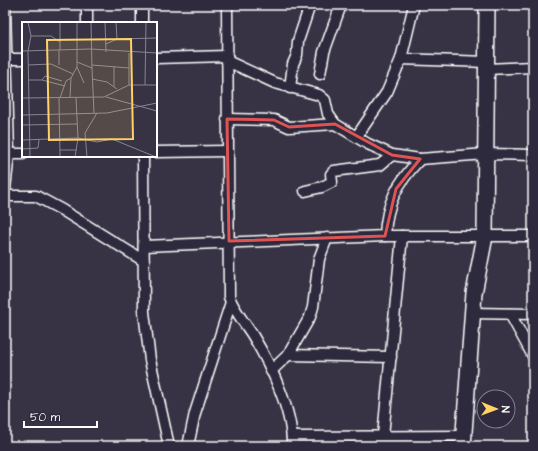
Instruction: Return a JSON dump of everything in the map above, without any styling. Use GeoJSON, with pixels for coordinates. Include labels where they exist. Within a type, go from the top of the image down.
{"type":"FeatureCollection","features":[{"type":"Feature","properties":{"kind":"street"},"geometry":{"type":"LineString","coordinates":[[86,5],[87,22]]}},
{"type":"Feature","properties":{"kind":"street"},"geometry":{"type":"LineString","coordinates":[[142,5],[142,22]]}},
{"type":"Feature","properties":{"kind":"street"},"geometry":{"type":"LineString","coordinates":[[228,5],[228,284],[233,309],[253,336],[271,371],[283,400],[292,441],[383,436],[463,441],[474,293],[485,236],[487,5]]}},
{"type":"Feature","properties":{"kind":"street"},"geometry":{"type":"LineString","coordinates":[[290,88],[293,64],[297,55],[298,41],[310,5]]}},
{"type":"Feature","properties":{"kind":"street"},"geometry":{"type":"LineString","coordinates":[[320,74],[324,52],[341,5]]}},
{"type":"Feature","properties":{"kind":"street"},"geometry":{"type":"LineString","coordinates":[[357,136],[387,92],[402,59],[414,5]]}},
{"type":"Feature","properties":{"kind":"street"},"geometry":{"type":"LineString","coordinates":[[5,8],[7,154],[5,189]]}},
{"type":"Feature","properties":{"kind":"street"},"geometry":{"type":"LineString","coordinates":[[157,58],[227,58],[262,78],[290,88],[310,92],[326,100],[328,114],[335,124],[368,144],[392,155],[420,159],[486,154],[533,155]]}},
{"type":"Feature","properties":{"kind":"street"},"geometry":{"type":"LineString","coordinates":[[6,59],[22,59]]}},
{"type":"Feature","properties":{"kind":"street"},"geometry":{"type":"LineString","coordinates":[[402,59],[487,65],[531,64]]}},
{"type":"Feature","properties":{"kind":"street"},"geometry":{"type":"LineString","coordinates":[[227,119],[274,120],[288,127],[335,124]]}},
{"type":"Feature","properties":{"kind":"street"},"geometry":{"type":"LineString","coordinates":[[157,152],[227,151]]}},
{"type":"Feature","properties":{"kind":"street"},"geometry":{"type":"LineString","coordinates":[[7,154],[22,154]]}},
{"type":"Feature","properties":{"kind":"street"},"geometry":{"type":"LineString","coordinates":[[305,191],[322,187],[330,183],[333,180],[331,174],[334,171],[380,165],[392,155]]}},
{"type":"Feature","properties":{"kind":"street"},"geometry":{"type":"LineString","coordinates":[[143,157],[144,312],[150,360],[169,446]]}},
{"type":"Feature","properties":{"kind":"street"},"geometry":{"type":"LineString","coordinates":[[384,236],[385,225],[396,189],[406,173],[420,159]]}},
{"type":"Feature","properties":{"kind":"street"},"geometry":{"type":"LineString","coordinates":[[5,196],[36,196],[62,210],[144,261]]}},
{"type":"Feature","properties":{"kind":"street"},"geometry":{"type":"LineString","coordinates":[[144,246],[229,241],[384,236],[533,236]]}},
{"type":"Feature","properties":{"kind":"street"},"geometry":{"type":"LineString","coordinates":[[383,436],[402,236]]}},
{"type":"Feature","properties":{"kind":"street"},"geometry":{"type":"LineString","coordinates":[[271,371],[288,354],[310,317],[313,306],[319,260],[327,238]]}},
{"type":"Feature","properties":{"kind":"street"},"geometry":{"type":"LineString","coordinates":[[188,446],[195,413],[231,302]]}},
{"type":"Feature","properties":{"kind":"street"},"geometry":{"type":"LineString","coordinates":[[472,313],[533,314]]}},
{"type":"Feature","properties":{"kind":"street"},"geometry":{"type":"LineString","coordinates":[[510,314],[533,356]]}},
{"type":"Feature","properties":{"kind":"street"},"geometry":{"type":"LineString","coordinates":[[288,354],[391,357]]}},
{"type":"Feature","properties":{"kind":"highlighted area"},"geometry":{"type":"Polygon","coordinates":[[[227,119],[274,120],[289,127],[335,124],[392,155],[420,159],[396,189],[385,236],[229,241],[227,119]]]}}]}
